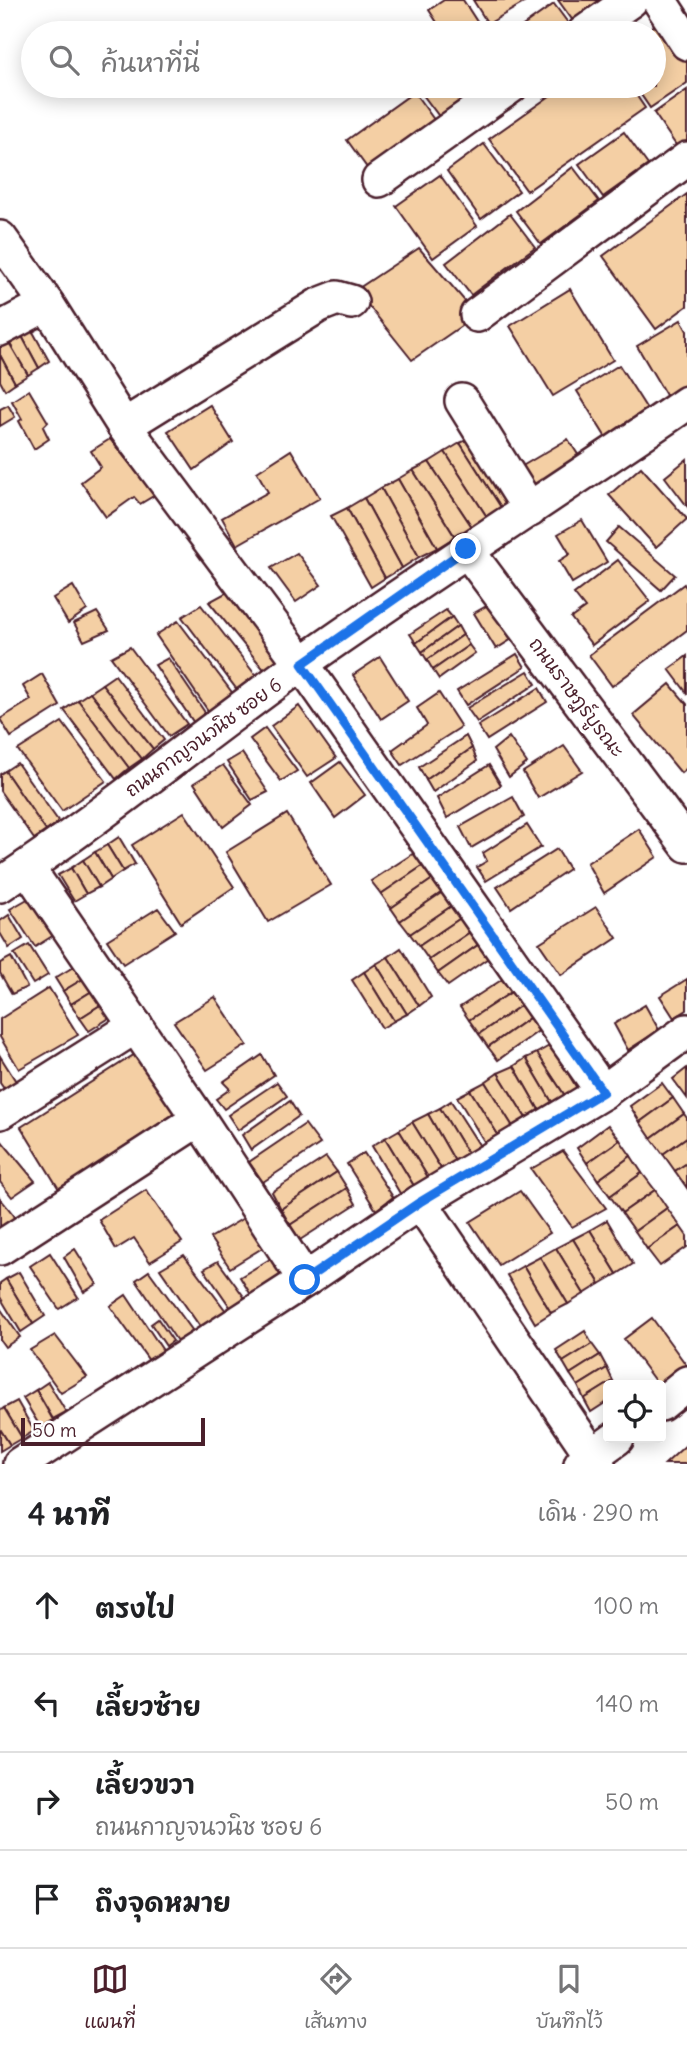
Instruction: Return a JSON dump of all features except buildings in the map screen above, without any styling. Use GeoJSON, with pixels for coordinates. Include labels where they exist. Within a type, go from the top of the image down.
{"type":"FeatureCollection","features":[{"type":"Feature","properties":{"kind":"street"},"geometry":{"type":"LineString","coordinates":[[601,21],[631,0]]}},
{"type":"Feature","properties":{"kind":"street"},"geometry":{"type":"LineString","coordinates":[[659,0],[687,43]]}},
{"type":"Feature","properties":{"kind":"street"},"geometry":{"type":"LineString","coordinates":[[379,180],[494,98]]}},
{"type":"Feature","properties":{"kind":"street"},"geometry":{"type":"LineString","coordinates":[[477,315],[687,159]]}},
{"type":"Feature","properties":{"kind":"street"},"geometry":{"type":"LineString","coordinates":[[0,238],[47,304],[124,426],[302,664],[603,1092]]}},
{"type":"Feature","properties":{"kind":"street"},"geometry":{"type":"LineString","coordinates":[[124,426],[319,305],[337,298],[351,302]]}},
{"type":"Feature","properties":{"kind":"street"},"geometry":{"type":"LineString","coordinates":[[0,329],[47,304]]}},
{"type":"Feature","properties":{"kind":"street"},"geometry":{"type":"LineString","coordinates":[[463,401],[530,510]]}},
{"type":"Feature","properties":{"kind":"street","name":"ถนนกาญจนวนิช ซอย 6"},"geometry":{"type":"LineString","coordinates":[[0,885],[302,664],[466,549],[530,510],[687,403]]}},
{"type":"Feature","properties":{"kind":"street","name":"ถนนราษฎร์บูรณะ"},"geometry":{"type":"LineString","coordinates":[[466,549],[687,845]]}},
{"type":"Feature","properties":{"kind":"street"},"geometry":{"type":"LineString","coordinates":[[27,867],[305,1280]]}},
{"type":"Feature","properties":{"kind":"street"},"geometry":{"type":"LineString","coordinates":[[0,1112],[136,1026]]}},
{"type":"Feature","properties":{"kind":"street"},"geometry":{"type":"LineString","coordinates":[[20,1464],[305,1280],[420,1202],[603,1092],[687,1031]]}},
{"type":"Feature","properties":{"kind":"street"},"geometry":{"type":"LineString","coordinates":[[0,1248],[199,1119]]}},
{"type":"Feature","properties":{"kind":"street"},"geometry":{"type":"LineString","coordinates":[[420,1202],[597,1456]]}},
{"type":"Feature","properties":{"kind":"street"},"geometry":{"type":"LineString","coordinates":[[666,1400],[687,1383]]}},
{"type":"Feature","properties":{"kind":"route"},"geometry":{"type":"LineString","coordinates":[[305,1280],[420,1202],[603,1092],[302,664],[466,549]]}}]}
